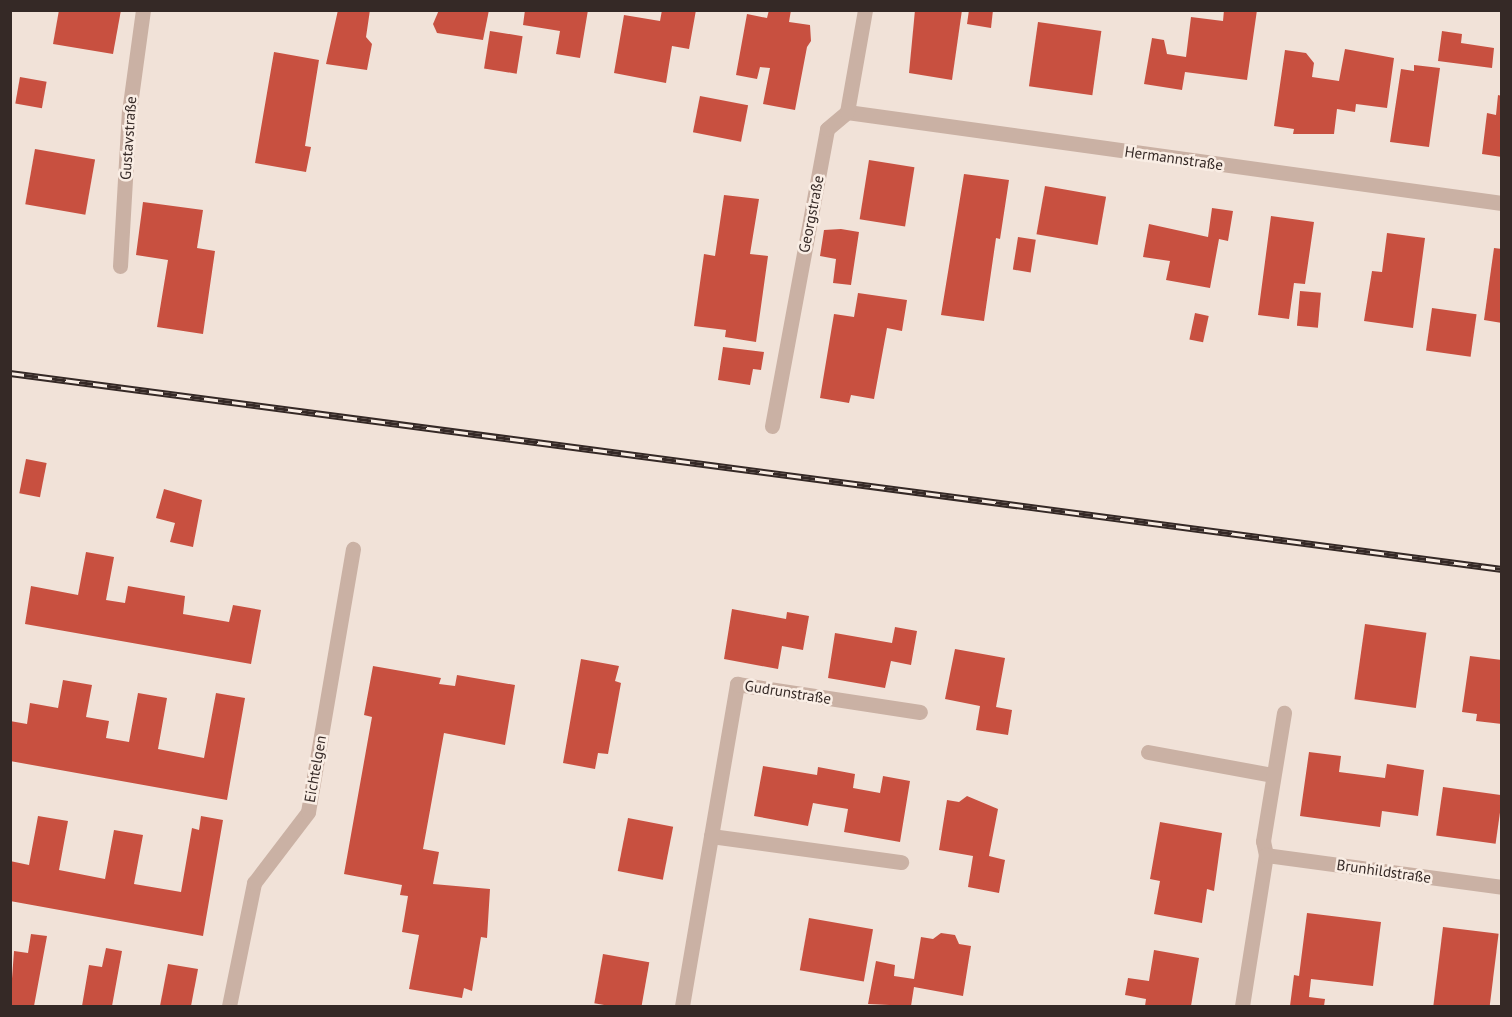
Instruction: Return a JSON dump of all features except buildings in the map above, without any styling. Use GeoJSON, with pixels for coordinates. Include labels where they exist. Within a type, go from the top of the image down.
{"type":"FeatureCollection","features":[{"type":"Feature","properties":{"kind":"street","name":"Gustavstraße"},"geometry":{"type":"LineString","coordinates":[[120,266],[129,112],[143,10]]}},
{"type":"Feature","properties":{"kind":"street"},"geometry":{"type":"LineString","coordinates":[[847,112],[865,10]]}},
{"type":"Feature","properties":{"kind":"street","name":"Hermannstraße"},"geometry":{"type":"LineString","coordinates":[[847,112],[1502,203]]}},
{"type":"Feature","properties":{"kind":"street","name":"Georgstraße"},"geometry":{"type":"LineString","coordinates":[[772,426],[827,129],[847,112]]}},
{"type":"Feature","properties":{"kind":"street","name":"Eichtelgen"},"geometry":{"type":"LineString","coordinates":[[229,1006],[254,883],[308,812],[353,549]]}},
{"type":"Feature","properties":{"kind":"street","name":"Gudrunstraße"},"geometry":{"type":"LineString","coordinates":[[682,1006],[737,684],[920,712]]}},
{"type":"Feature","properties":{"kind":"street"},"geometry":{"type":"LineString","coordinates":[[1242,1006],[1266,855],[1263,841],[1272,776],[1284,713]]}},
{"type":"Feature","properties":{"kind":"street"},"geometry":{"type":"LineString","coordinates":[[1148,752],[1272,776]]}},
{"type":"Feature","properties":{"kind":"street"},"geometry":{"type":"LineString","coordinates":[[711,836],[901,862]]}},
{"type":"Feature","properties":{"kind":"street","name":"Brunhildstraße"},"geometry":{"type":"LineString","coordinates":[[1266,855],[1502,887]]}},
{"type":"Feature","properties":{"kind":"railway"},"geometry":{"type":"LineString","coordinates":[[10,373],[1502,569]]}}]}
